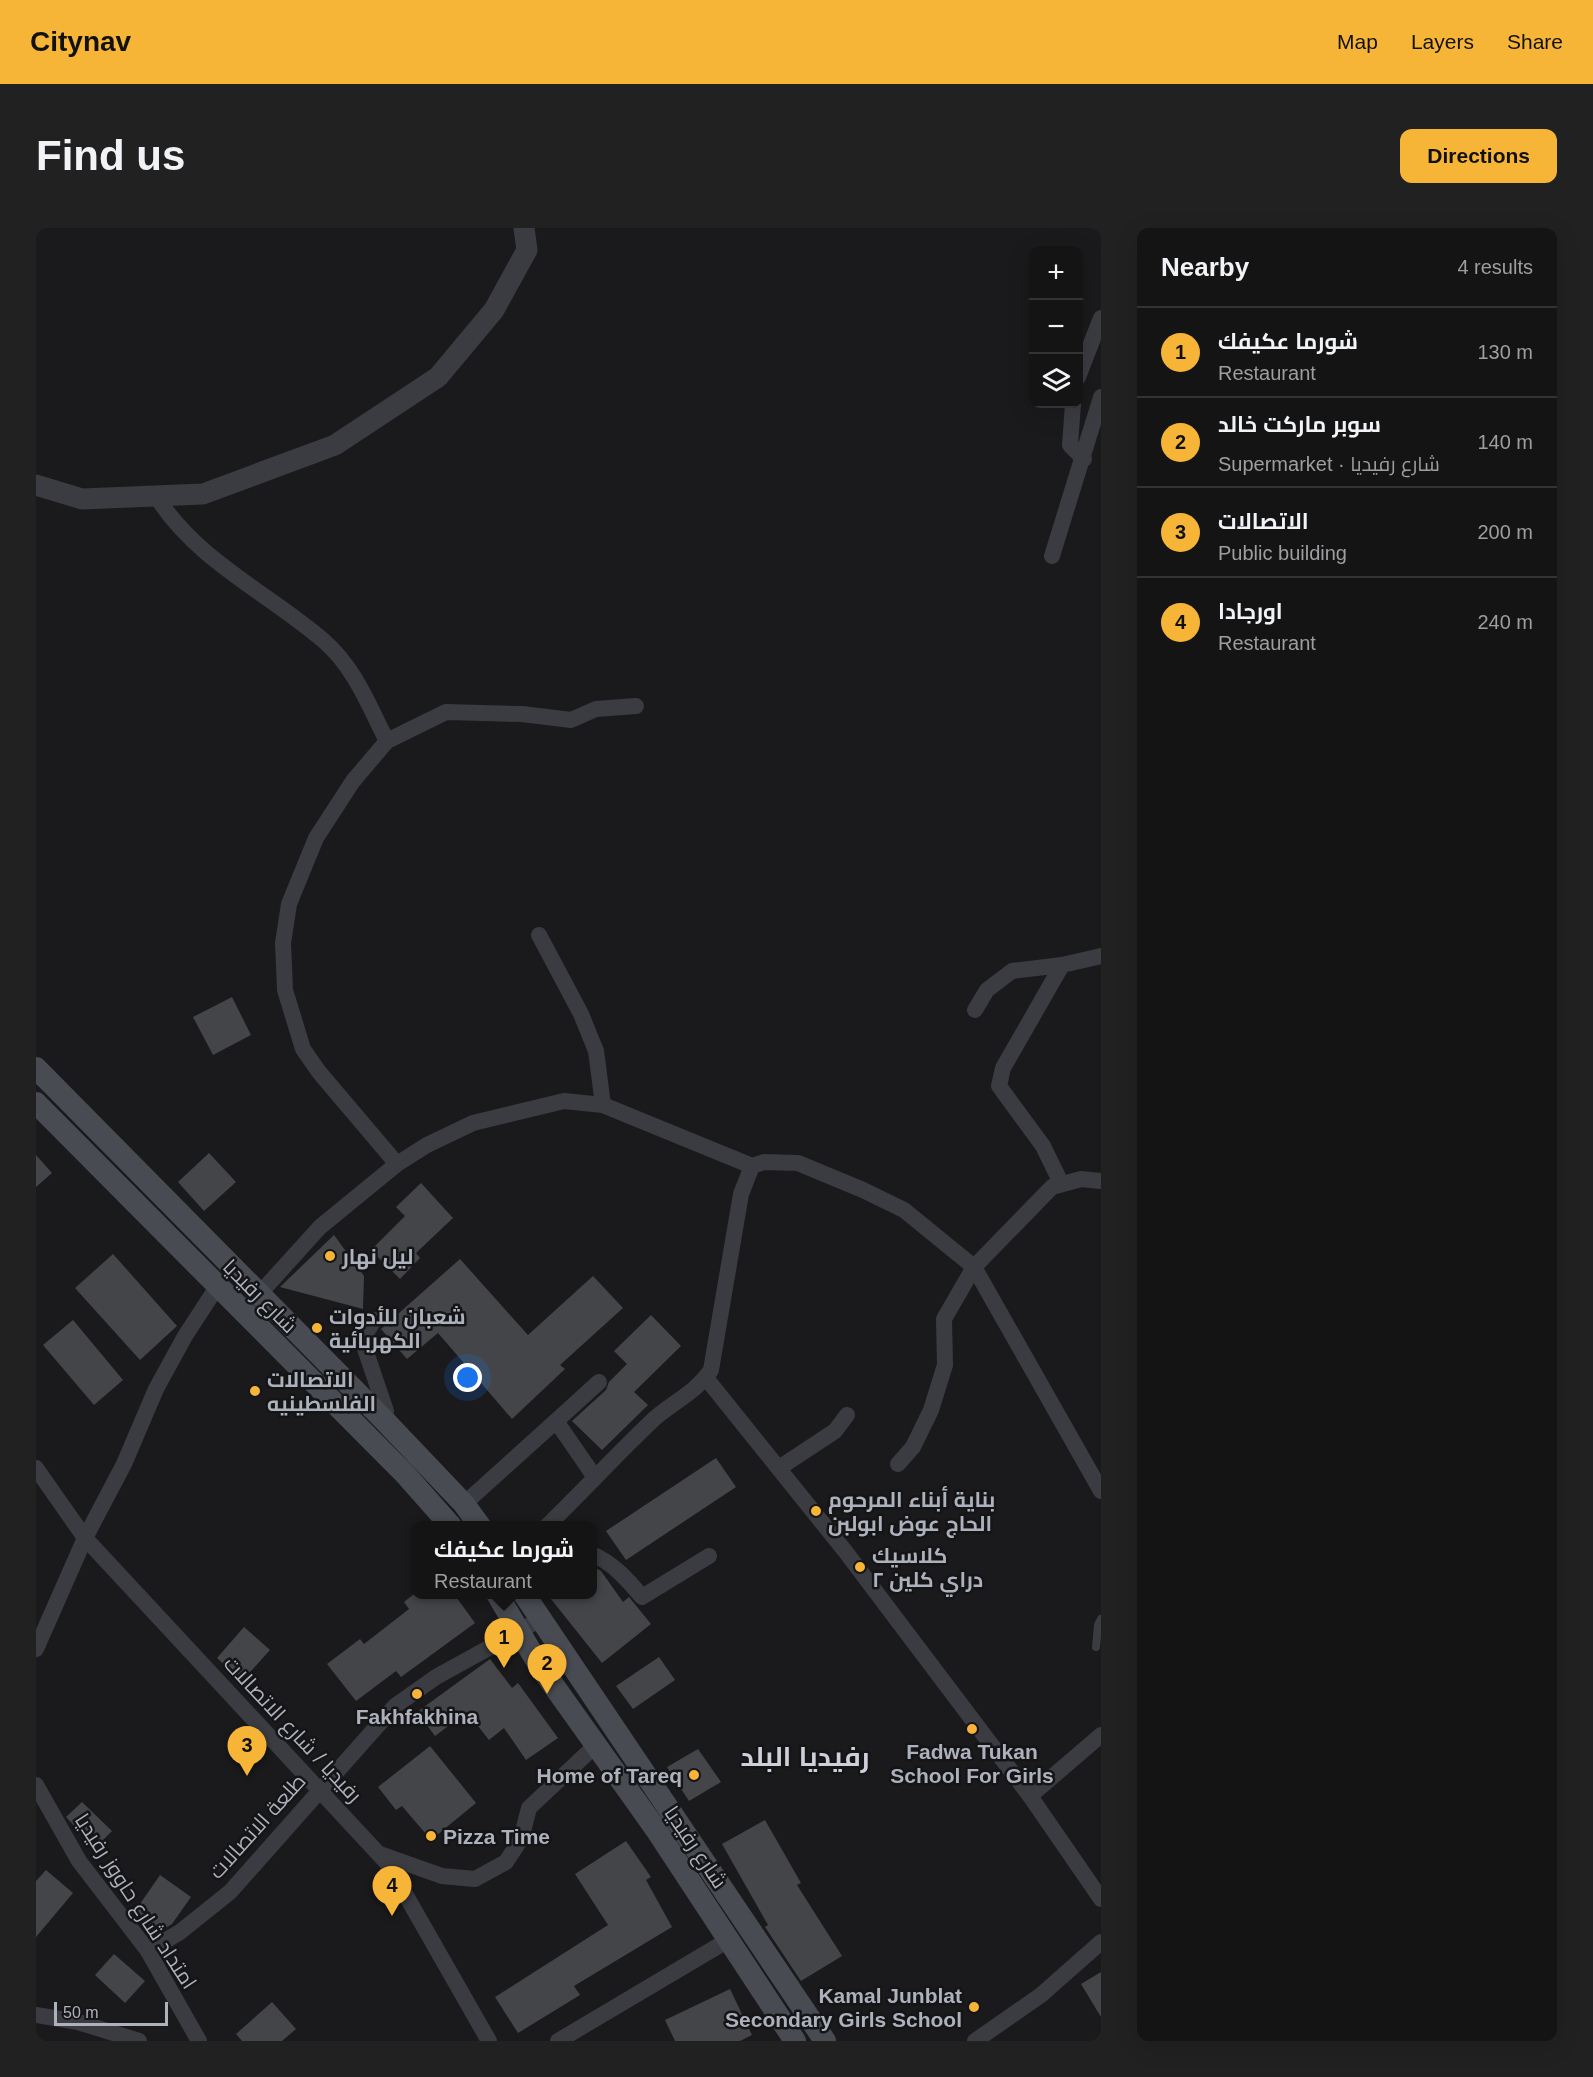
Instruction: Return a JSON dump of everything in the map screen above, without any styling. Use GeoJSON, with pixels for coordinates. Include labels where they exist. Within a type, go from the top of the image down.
{"type":"FeatureCollection","features":[{"type":"Feature","properties":{"kind":"main road","name":"شارع رفيديا"},"geometry":{"type":"LineString","coordinates":[[36,1068],[384,1420],[464,1504],[476,1521]]}},
{"type":"Feature","properties":{"kind":"main road","name":"شارع رفيديا"},"geometry":{"type":"LineString","coordinates":[[36,1103],[405,1474],[447,1521]]}},
{"type":"Feature","properties":{"kind":"main road","name":"شارع رفيديا"},"geometry":{"type":"LineString","coordinates":[[500,1599],[518,1630],[730,1939],[795,2041]]}},
{"type":"Feature","properties":{"kind":"main road","name":"شارع رفيديا"},"geometry":{"type":"LineString","coordinates":[[527,1599],[539,1620],[654,1784],[825,2041]]}},
{"type":"Feature","properties":{"kind":"street"},"geometry":{"type":"LineString","coordinates":[[36,485],[82,499],[203,494],[335,445],[438,377],[494,310],[527,250],[524,228]]}},
{"type":"Feature","properties":{"kind":"street"},"geometry":{"type":"LineString","coordinates":[[1083,364],[1101,318]]}},
{"type":"Feature","properties":{"kind":"street"},"geometry":{"type":"LineString","coordinates":[[1052,556],[1101,397]]}},
{"type":"Feature","properties":{"kind":"street"},"geometry":{"type":"LineString","coordinates":[[1073,408],[1070,445],[1083,459]]}},
{"type":"Feature","properties":{"kind":"street"},"geometry":{"type":"LineString","coordinates":[[156,496],[172,521],[204,552],[325,642],[354,674],[387,741]]}},
{"type":"Feature","properties":{"kind":"street"},"geometry":{"type":"LineString","coordinates":[[397,1164],[319,1072],[303,1049],[285,990],[283,943],[289,904],[316,838],[353,781],[387,741],[446,712],[522,714],[571,720],[596,709],[636,706]]}},
{"type":"Feature","properties":{"kind":"street"},"geometry":{"type":"LineString","coordinates":[[539,935],[581,1014],[596,1051],[603,1105]]}},
{"type":"Feature","properties":{"kind":"street"},"geometry":{"type":"LineString","coordinates":[[975,1010],[987,990],[1012,971],[1062,965],[1101,956]]}},
{"type":"Feature","properties":{"kind":"street"},"geometry":{"type":"LineString","coordinates":[[1061,1183],[1043,1146],[999,1086],[1003,1068],[1062,965]]}},
{"type":"Feature","properties":{"kind":"street"},"geometry":{"type":"LineString","coordinates":[[243,1313],[320,1227],[397,1164],[427,1145],[473,1123],[564,1101],[603,1105],[752,1166],[764,1162],[798,1163],[904,1210],[974,1267],[1101,1491]]}},
{"type":"Feature","properties":{"kind":"street"},"geometry":{"type":"LineString","coordinates":[[554,1521],[594,1476],[658,1416],[706,1378],[715,1358],[741,1194],[752,1166]]}},
{"type":"Feature","properties":{"kind":"street"},"geometry":{"type":"LineString","coordinates":[[898,1464],[913,1447],[931,1410],[945,1365],[944,1319],[957,1291],[974,1267],[1045,1192],[1061,1183],[1081,1179],[1101,1181]]}},
{"type":"Feature","properties":{"kind":"street"},"geometry":{"type":"LineString","coordinates":[[36,1649],[85,1538],[124,1464],[156,1389],[184,1336],[217,1287]]}},
{"type":"Feature","properties":{"kind":"street"},"geometry":{"type":"LineString","coordinates":[[374,1320],[362,1340],[386,1411],[384,1420]]}},
{"type":"Feature","properties":{"kind":"street"},"geometry":{"type":"LineString","coordinates":[[706,1378],[779,1468],[1030,1796],[1101,1899]]}},
{"type":"Feature","properties":{"kind":"street"},"geometry":{"type":"LineString","coordinates":[[464,1504],[599,1382]]}},
{"type":"Feature","properties":{"kind":"street"},"geometry":{"type":"LineString","coordinates":[[779,1468],[835,1431],[847,1415]]}},
{"type":"Feature","properties":{"kind":"street"},"geometry":{"type":"LineString","coordinates":[[556,1421],[594,1476]]}},
{"type":"Feature","properties":{"kind":"street","name":"رفيديا / شارع الاتصالات"},"geometry":{"type":"LineString","coordinates":[[36,1468],[85,1538],[388,1864],[489,2041]]}},
{"type":"Feature","properties":{"kind":"street"},"geometry":{"type":"LineString","coordinates":[[597,1556],[624,1576],[642,1597],[709,1556]]}},
{"type":"Feature","properties":{"kind":"street","name":"طلعة الاتصالات"},"geometry":{"type":"LineString","coordinates":[[148,1951],[180,1932],[230,1892],[395,1706],[436,1677],[539,1620]]}},
{"type":"Feature","properties":{"kind":"street"},"geometry":{"type":"LineString","coordinates":[[1030,1796],[1101,1735]]}},
{"type":"Feature","properties":{"kind":"street"},"geometry":{"type":"LineString","coordinates":[[378,1854],[442,1876],[475,1880],[506,1862],[521,1839],[529,1808],[597,1744]]}},
{"type":"Feature","properties":{"kind":"street","name":"امتداد شارع حاووز رفيديا"},"geometry":{"type":"LineString","coordinates":[[36,1785],[79,1861],[148,1951],[199,2041]]}},
{"type":"Feature","properties":{"kind":"street"},"geometry":{"type":"LineString","coordinates":[[558,2041],[730,1939]]}},
{"type":"Feature","properties":{"kind":"street"},"geometry":{"type":"LineString","coordinates":[[975,2041],[1041,1995],[1101,1942]]}},
{"type":"Feature","properties":{"kind":"street"},"geometry":{"type":"LineString","coordinates":[[36,2015],[78,2022],[139,2041]]}},
{"type":"Feature","properties":{"kind":"lane"},"geometry":{"type":"LineString","coordinates":[[1096,1647],[1098,1625],[1101,1619]]}},
{"type":"Feature","properties":{"kind":"building"},"geometry":{"type":"Polygon","coordinates":[[[232,997],[251,1035],[213,1055],[193,1017],[232,997]]]}},
{"type":"Feature","properties":{"kind":"building"},"geometry":{"type":"Polygon","coordinates":[[[209,1153],[236,1182],[204,1211],[178,1182],[209,1153]]]}},
{"type":"Feature","properties":{"kind":"building"},"geometry":{"type":"Polygon","coordinates":[[[36,1155],[52,1173],[36,1187],[36,1155]]]}},
{"type":"Feature","properties":{"kind":"building"},"geometry":{"type":"Polygon","coordinates":[[[421,1183],[453,1218],[416,1253],[420,1258],[400,1279],[371,1250],[405,1216],[396,1207],[421,1183]]]}},
{"type":"Feature","properties":{"kind":"building","name":"ليل نهار"},"geometry":{"type":"Polygon","coordinates":[[[334,1235],[364,1276],[363,1309],[280,1287],[334,1235]]]}},
{"type":"Feature","properties":{"kind":"building"},"geometry":{"type":"Polygon","coordinates":[[[113,1254],[177,1326],[140,1360],[75,1288],[113,1254]]]}},
{"type":"Feature","properties":{"kind":"building"},"geometry":{"type":"Polygon","coordinates":[[[460,1259],[528,1335],[593,1276],[623,1308],[560,1365],[565,1369],[512,1419],[438,1333],[407,1359],[381,1329],[460,1259]]]}},
{"type":"Feature","properties":{"kind":"building"},"geometry":{"type":"Polygon","coordinates":[[[651,1315],[681,1346],[634,1392],[648,1405],[602,1450],[572,1421],[606,1390],[609,1382],[627,1364],[614,1351],[651,1315]]]}},
{"type":"Feature","properties":{"kind":"building"},"geometry":{"type":"Polygon","coordinates":[[[73,1320],[123,1380],[94,1405],[43,1345],[73,1320]]]}},
{"type":"Feature","properties":{"kind":"building"},"geometry":{"type":"Polygon","coordinates":[[[716,1458],[736,1487],[626,1560],[606,1531],[716,1458]]]}},
{"type":"Feature","properties":{"kind":"building"},"geometry":{"type":"Polygon","coordinates":[[[597,1569],[623,1602],[629,1597],[651,1624],[602,1663],[551,1599],[597,1599],[597,1569]]]}},
{"type":"Feature","properties":{"kind":"building"},"geometry":{"type":"Polygon","coordinates":[[[411,1596],[411,1599],[458,1599],[475,1623],[401,1677],[396,1671],[356,1701],[327,1664],[360,1639],[364,1644],[409,1609],[404,1602],[411,1596]]]}},
{"type":"Feature","properties":{"kind":"building"},"geometry":{"type":"Polygon","coordinates":[[[244,1627],[270,1650],[242,1681],[217,1658],[244,1627]]]}},
{"type":"Feature","properties":{"kind":"building"},"geometry":{"type":"Polygon","coordinates":[[[659,1657],[675,1680],[633,1709],[616,1686],[659,1657]]]}},
{"type":"Feature","properties":{"kind":"building"},"geometry":{"type":"Polygon","coordinates":[[[490,1659],[512,1688],[518,1683],[558,1738],[526,1760],[504,1728],[489,1740],[467,1712],[435,1736],[417,1712],[490,1659]]]}},
{"type":"Feature","properties":{"kind":"building"},"geometry":{"type":"Polygon","coordinates":[[[430,1746],[476,1803],[431,1840],[402,1806],[396,1810],[378,1787],[430,1746]]]}},
{"type":"Feature","properties":{"kind":"building","name":"Home of Tareq"},"geometry":{"type":"Polygon","coordinates":[[[698,1749],[721,1782],[689,1801],[667,1767],[698,1749]]]}},
{"type":"Feature","properties":{"kind":"building"},"geometry":{"type":"Polygon","coordinates":[[[82,1802],[112,1831],[95,1848],[66,1817],[82,1802]]]}},
{"type":"Feature","properties":{"kind":"building"},"geometry":{"type":"Polygon","coordinates":[[[765,1820],[801,1883],[797,1885],[842,1956],[801,1981],[765,1927],[768,1925],[722,1844],[765,1820]]]}},
{"type":"Feature","properties":{"kind":"building"},"geometry":{"type":"Polygon","coordinates":[[[626,1841],[651,1877],[646,1880],[672,1927],[574,1986],[580,1995],[518,2033],[495,1997],[608,1925],[575,1874],[626,1841]]]}},
{"type":"Feature","properties":{"kind":"building"},"geometry":{"type":"Polygon","coordinates":[[[46,1870],[73,1893],[36,1937],[36,1881],[46,1870]]]}},
{"type":"Feature","properties":{"kind":"building"},"geometry":{"type":"Polygon","coordinates":[[[160,1875],[191,1897],[172,1924],[159,1932],[133,1914],[160,1875]]]}},
{"type":"Feature","properties":{"kind":"building"},"geometry":{"type":"Polygon","coordinates":[[[114,1954],[145,1981],[125,2003],[95,1975],[114,1954]]]}},
{"type":"Feature","properties":{"kind":"building"},"geometry":{"type":"Polygon","coordinates":[[[1101,1972],[1101,2017],[1081,1984],[1101,1972]]]}},
{"type":"Feature","properties":{"kind":"building"},"geometry":{"type":"Polygon","coordinates":[[[730,1989],[752,2035],[740,2041],[675,2041],[665,2020],[730,1989]]]}},
{"type":"Feature","properties":{"kind":"building"},"geometry":{"type":"Polygon","coordinates":[[[272,2002],[296,2029],[282,2041],[242,2041],[236,2034],[272,2002]]]}},
{"type":"Feature","properties":{"kind":"place","name":"ليل نهار"},"geometry":{"type":"Point","coordinates":[330,1256]}},
{"type":"Feature","properties":{"kind":"place","name":"شعبان للأدوات الكهربائية"},"geometry":{"type":"Point","coordinates":[317,1328]}},
{"type":"Feature","properties":{"kind":"place","name":"الاتصالات الفلسطينيه"},"geometry":{"type":"Point","coordinates":[255,1391]}},
{"type":"Feature","properties":{"kind":"place","name":"بناية أبناء المرحوم الحاج عوض ابولبن"},"geometry":{"type":"Point","coordinates":[816,1511]}},
{"type":"Feature","properties":{"kind":"place","name":"كلاسيك دراي كلين ٢"},"geometry":{"type":"Point","coordinates":[860,1567]}},
{"type":"Feature","properties":{"kind":"place","name":"شورما عكيفك"},"geometry":{"type":"Point","coordinates":[504,1668]}},
{"type":"Feature","properties":{"kind":"place","name":"Fakhfakhina"},"geometry":{"type":"Point","coordinates":[417,1694]}},
{"type":"Feature","properties":{"kind":"place","name":"سوبر مارکت خالد"},"geometry":{"type":"Point","coordinates":[547,1694]}},
{"type":"Feature","properties":{"kind":"place","name":"Fadwa Tukan School For Girls"},"geometry":{"type":"Point","coordinates":[972,1729]}},
{"type":"Feature","properties":{"kind":"place","name":"Home of Tareq"},"geometry":{"type":"Point","coordinates":[694,1775]}},
{"type":"Feature","properties":{"kind":"place","name":"الاتصالات"},"geometry":{"type":"Point","coordinates":[247,1776]}},
{"type":"Feature","properties":{"kind":"place","name":"Pizza Time"},"geometry":{"type":"Point","coordinates":[431,1836]}},
{"type":"Feature","properties":{"kind":"place","name":"اورجادا"},"geometry":{"type":"Point","coordinates":[392,1916]}},
{"type":"Feature","properties":{"kind":"place","name":"Kamal Junblat Secondary Girls School"},"geometry":{"type":"Point","coordinates":[974,2007]}},
{"type":"Feature","properties":{"kind":"district","name":"رفيديا البلد"},"geometry":{"type":"Point","coordinates":[805,1757]}}]}
